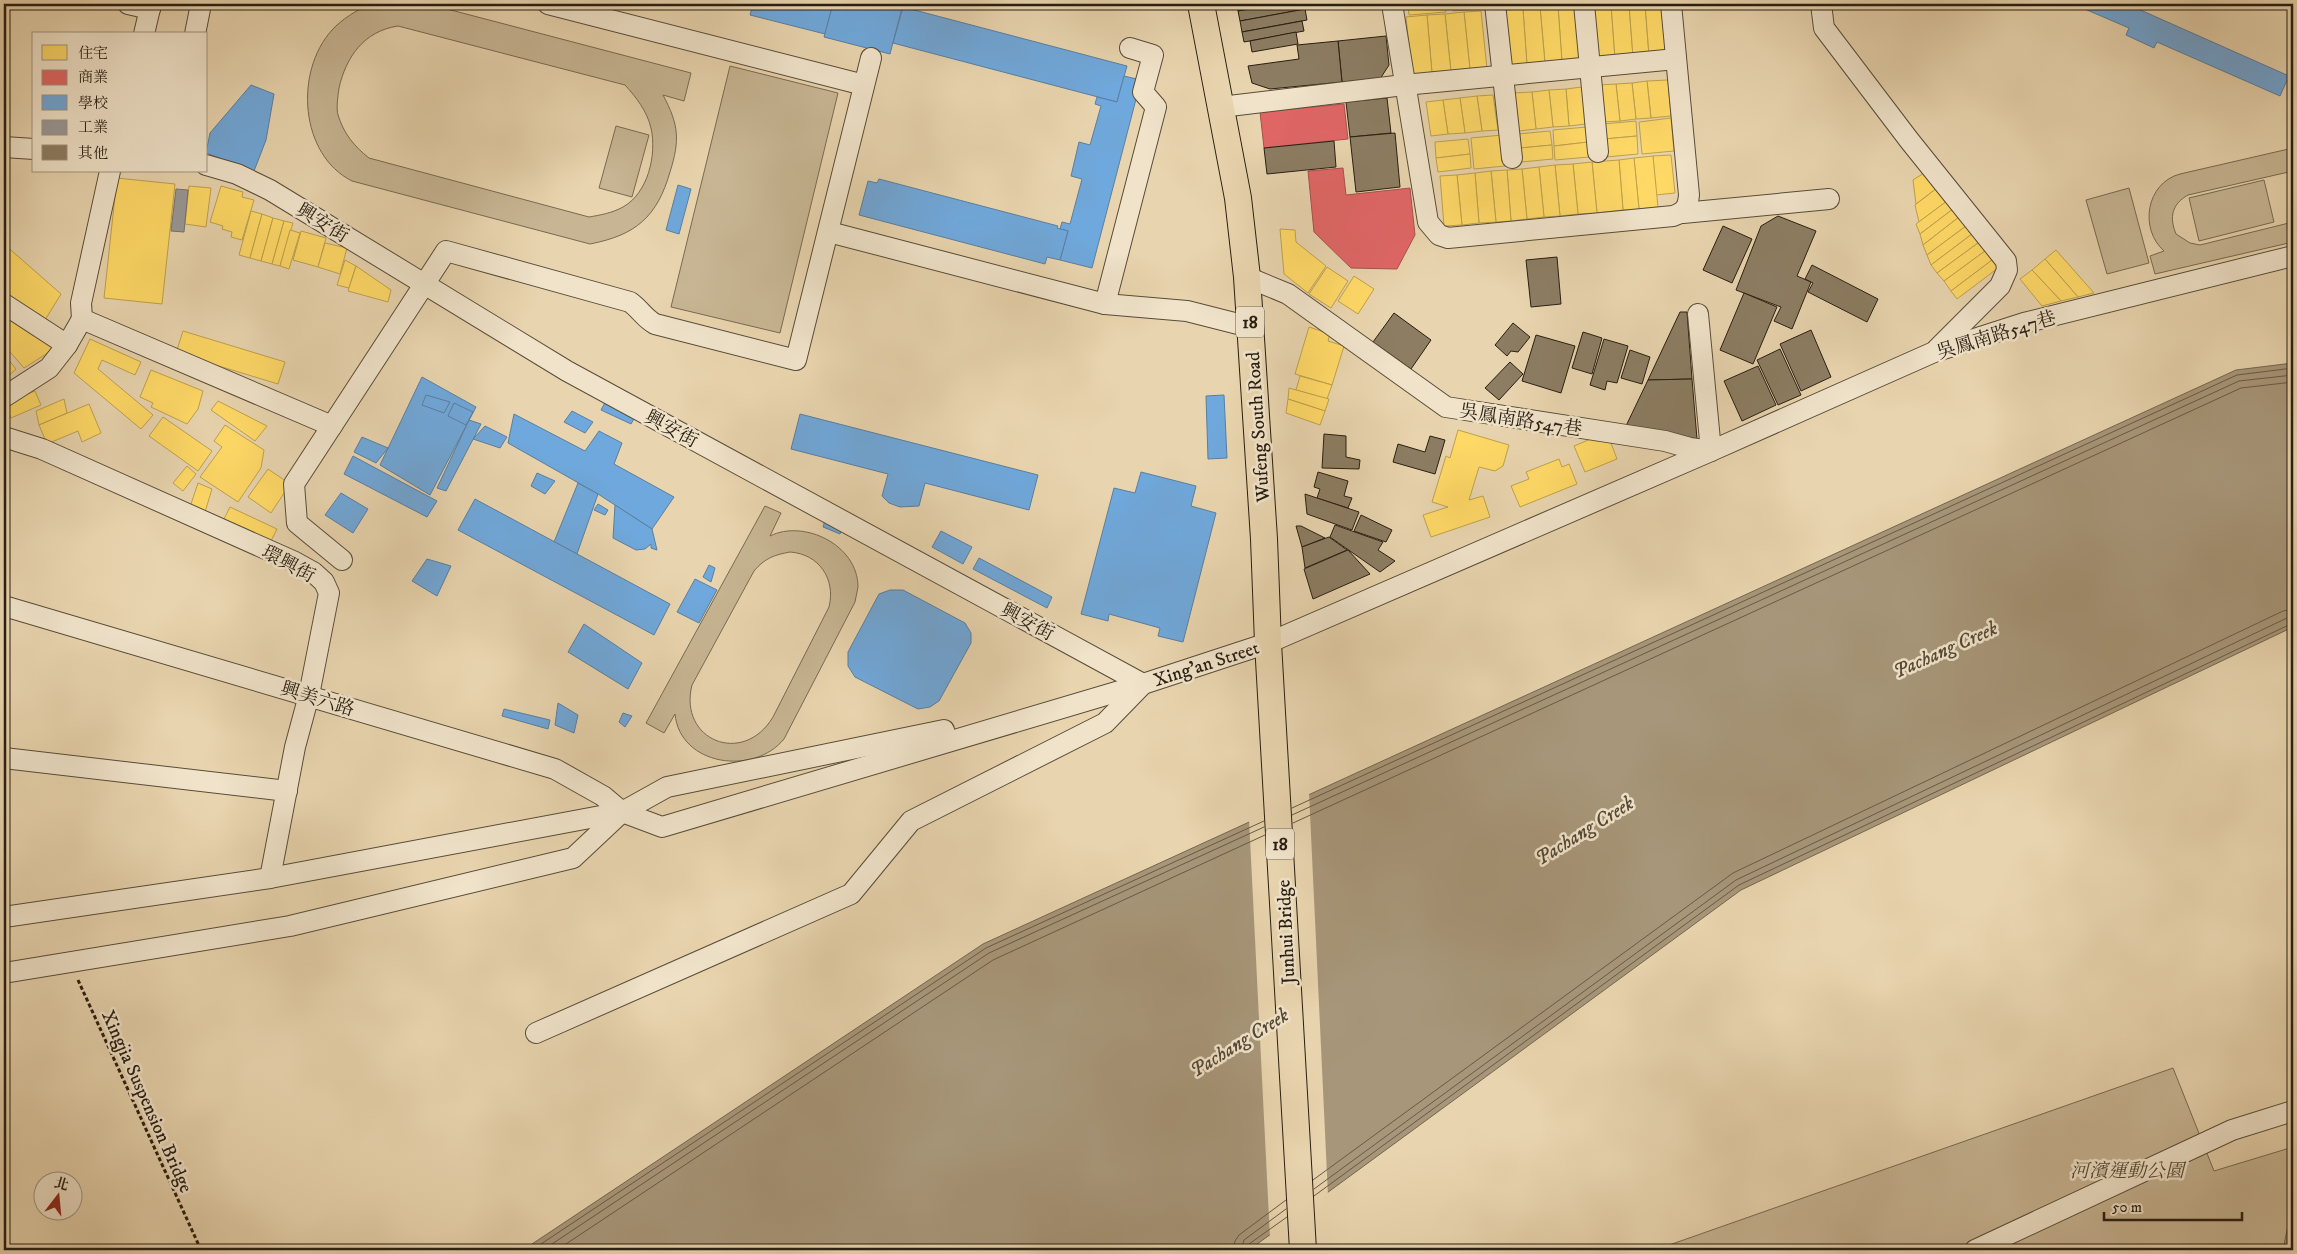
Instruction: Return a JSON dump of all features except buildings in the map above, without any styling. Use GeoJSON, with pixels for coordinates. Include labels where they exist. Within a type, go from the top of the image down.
{"type":"FeatureCollection","features":[{"type":"Feature","properties":{"kind":"main road","name":"Wufeng South Road"},"geometry":{"type":"LineString","coordinates":[[1201,4],[1238,198],[1247,277],[1264,539],[1268,644]]}},
{"type":"Feature","properties":{"kind":"main road","name":"Junhui Bridge"},"geometry":{"type":"LineString","coordinates":[[1268,644],[1303,1250]]}},
{"type":"Feature","properties":{"kind":"street"},"geometry":{"type":"LineString","coordinates":[[128,4],[150,6],[144,32]]}},
{"type":"Feature","properties":{"kind":"street"},"geometry":{"type":"LineString","coordinates":[[195,32],[200,4]]}},
{"type":"Feature","properties":{"kind":"street"},"geometry":{"type":"LineString","coordinates":[[548,4],[864,85]]}},
{"type":"Feature","properties":{"kind":"street"},"geometry":{"type":"LineString","coordinates":[[1392,4],[1428,222],[1440,235],[1448,238],[1673,216],[1683,213],[1829,200]]}},
{"type":"Feature","properties":{"kind":"street"},"geometry":{"type":"LineString","coordinates":[[1495,4],[1512,158]]}},
{"type":"Feature","properties":{"kind":"street"},"geometry":{"type":"LineString","coordinates":[[1584,4],[1588,68],[1598,152]]}},
{"type":"Feature","properties":{"kind":"street"},"geometry":{"type":"LineString","coordinates":[[1671,4],[1689,195],[1688,205],[1683,213]]}},
{"type":"Feature","properties":{"kind":"street"},"geometry":{"type":"LineString","coordinates":[[1821,4],[1824,28],[1909,140],[2006,260],[2007,270],[2000,286],[1934,352]]}},
{"type":"Feature","properties":{"kind":"street"},"geometry":{"type":"LineString","coordinates":[[1105,304],[1156,107],[1143,92],[1153,55],[1130,48]]}},
{"type":"Feature","properties":{"kind":"street"},"geometry":{"type":"LineString","coordinates":[[342,560],[297,523],[294,484],[446,251],[630,302],[640,309],[645,319],[654,324],[796,360],[871,58]]}},
{"type":"Feature","properties":{"kind":"street"},"geometry":{"type":"LineString","coordinates":[[1222,107],[1404,84],[1676,59]]}},
{"type":"Feature","properties":{"kind":"street"},"geometry":{"type":"LineString","coordinates":[[4,146],[32,149]]}},
{"type":"Feature","properties":{"kind":"street","name":"興安街"},"geometry":{"type":"LineString","coordinates":[[208,166],[237,174],[270,190],[567,371],[1143,684]]}},
{"type":"Feature","properties":{"kind":"street"},"geometry":{"type":"LineString","coordinates":[[4,397],[49,368],[67,345],[82,319],[81,303],[110,172]]}},
{"type":"Feature","properties":{"kind":"street"},"geometry":{"type":"LineString","coordinates":[[829,232],[1105,304],[1188,311],[1250,327]]}},
{"type":"Feature","properties":{"kind":"street","name":"吳鳳南路547巷"},"geometry":{"type":"LineString","coordinates":[[1268,644],[1934,352],[2024,323],[2293,256]]}},
{"type":"Feature","properties":{"kind":"street","name":"吳鳳南路547巷"},"geometry":{"type":"LineString","coordinates":[[1247,277],[1288,294],[1446,407],[1665,441],[1690,448],[1711,451]]}},
{"type":"Feature","properties":{"kind":"street"},"geometry":{"type":"LineString","coordinates":[[4,304],[67,345]]}},
{"type":"Feature","properties":{"kind":"street"},"geometry":{"type":"LineString","coordinates":[[1698,314],[1711,451]]}},
{"type":"Feature","properties":{"kind":"street"},"geometry":{"type":"LineString","coordinates":[[82,319],[332,426]]}},
{"type":"Feature","properties":{"kind":"street","name":"環興街"},"geometry":{"type":"LineString","coordinates":[[4,437],[42,449],[84,467],[295,562],[313,572],[324,582],[329,593],[310,695],[295,747],[270,878]]}},
{"type":"Feature","properties":{"kind":"street","name":"興美六路"},"geometry":{"type":"LineString","coordinates":[[4,606],[556,769],[603,796],[622,812]]}},
{"type":"Feature","properties":{"kind":"street","name":"Xing'an Street"},"geometry":{"type":"LineString","coordinates":[[1073,703],[1143,684],[1268,644]]}},
{"type":"Feature","properties":{"kind":"street"},"geometry":{"type":"LineString","coordinates":[[536,1033],[852,894],[911,821],[1105,723],[1143,684]]}},
{"type":"Feature","properties":{"kind":"street"},"geometry":{"type":"LineString","coordinates":[[4,973],[70,964],[290,926],[573,858],[622,812],[667,787],[1073,703]]}},
{"type":"Feature","properties":{"kind":"street"},"geometry":{"type":"LineString","coordinates":[[4,917],[270,878],[622,812],[662,827],[1073,703]]}},
{"type":"Feature","properties":{"kind":"street"},"geometry":{"type":"LineString","coordinates":[[4,758],[287,791]]}},
{"type":"Feature","properties":{"kind":"street"},"geometry":{"type":"LineString","coordinates":[[1976,1250],[2232,1130],[2293,1111]]}},
{"type":"Feature","properties":{"kind":"path","name":"Xingjia Suspension Bridge"},"geometry":{"type":"LineString","coordinates":[[70,964],[201,1250]]}},
{"type":"Feature","properties":{"kind":"green space"},"geometry":{"type":"Polygon","coordinates":[[[369,4],[428,4],[691,73],[684,101],[663,95],[675,124],[675,151],[665,188],[651,212],[632,229],[606,240],[590,244],[352,181],[335,169],[322,152],[313,133],[308,111],[308,89],[312,68],[320,47],[332,30],[345,19],[369,4]],[[398,26],[375,33],[358,47],[346,66],[342,77],[337,112],[340,122],[350,139],[369,158],[589,217],[615,211],[632,201],[639,193],[649,172],[653,150],[651,128],[641,105],[625,85],[398,26]]]}},
{"type":"Feature","properties":{"kind":"green space"},"geometry":{"type":"Polygon","coordinates":[[[730,66],[838,93],[780,333],[671,307],[730,66]]]}},
{"type":"Feature","properties":{"kind":"green space"},"geometry":{"type":"Polygon","coordinates":[[[616,126],[649,135],[632,197],[599,188],[616,126]]]}},
{"type":"Feature","properties":{"kind":"green space"},"geometry":{"type":"Polygon","coordinates":[[[2293,148],[2293,171],[2188,195],[2178,202],[2175,207],[2173,222],[2176,234],[2190,243],[2200,245],[2293,222],[2293,242],[2155,274],[2150,256],[2164,251],[2156,242],[2151,231],[2149,219],[2153,197],[2160,187],[2169,179],[2180,174],[2293,148]]]}},
{"type":"Feature","properties":{"kind":"green space"},"geometry":{"type":"Polygon","coordinates":[[[2264,180],[2274,222],[2199,241],[2189,198],[2264,180]]]}},
{"type":"Feature","properties":{"kind":"green space"},"geometry":{"type":"Polygon","coordinates":[[[2129,188],[2149,263],[2107,274],[2086,200],[2129,188]]]}},
{"type":"Feature","properties":{"kind":"green space"},"geometry":{"type":"Polygon","coordinates":[[[765,506],[781,513],[770,536],[798,531],[813,534],[827,539],[849,559],[856,572],[858,587],[855,602],[784,739],[771,751],[755,758],[738,761],[720,760],[704,755],[690,745],[680,732],[675,714],[664,733],[646,723],[765,506]],[[790,552],[774,556],[762,563],[754,571],[692,685],[690,704],[695,720],[704,732],[716,740],[730,743],[746,741],[760,732],[773,717],[829,607],[830,587],[823,570],[809,557],[790,552]]]}},
{"type":"Feature","properties":{"kind":"green space","name":"河濱運動公園"},"geometry":{"type":"Polygon","coordinates":[[[2173,1068],[2214,1171],[2293,1147],[2293,1250],[1655,1250],[2173,1068]]]}},
{"type":"Feature","properties":{"kind":"water","name":"Pachang Creek"},"geometry":{"type":"Polygon","coordinates":[[[2293,363],[2293,627],[1741,890],[1249,1250],[523,1250],[983,944],[2236,370],[2293,363]]]}},
{"type":"Feature","properties":{"kind":"water"},"geometry":{"type":"Polygon","coordinates":[[[2293,1221],[2293,1250],[2283,1250],[2287,1230],[2293,1221]]]}},
{"type":"Feature","properties":{"kind":"pier"},"geometry":{"type":"Polygon","coordinates":[[[1309,792],[1328,1196],[1270,1238],[1249,819],[1309,792]]]}}]}
